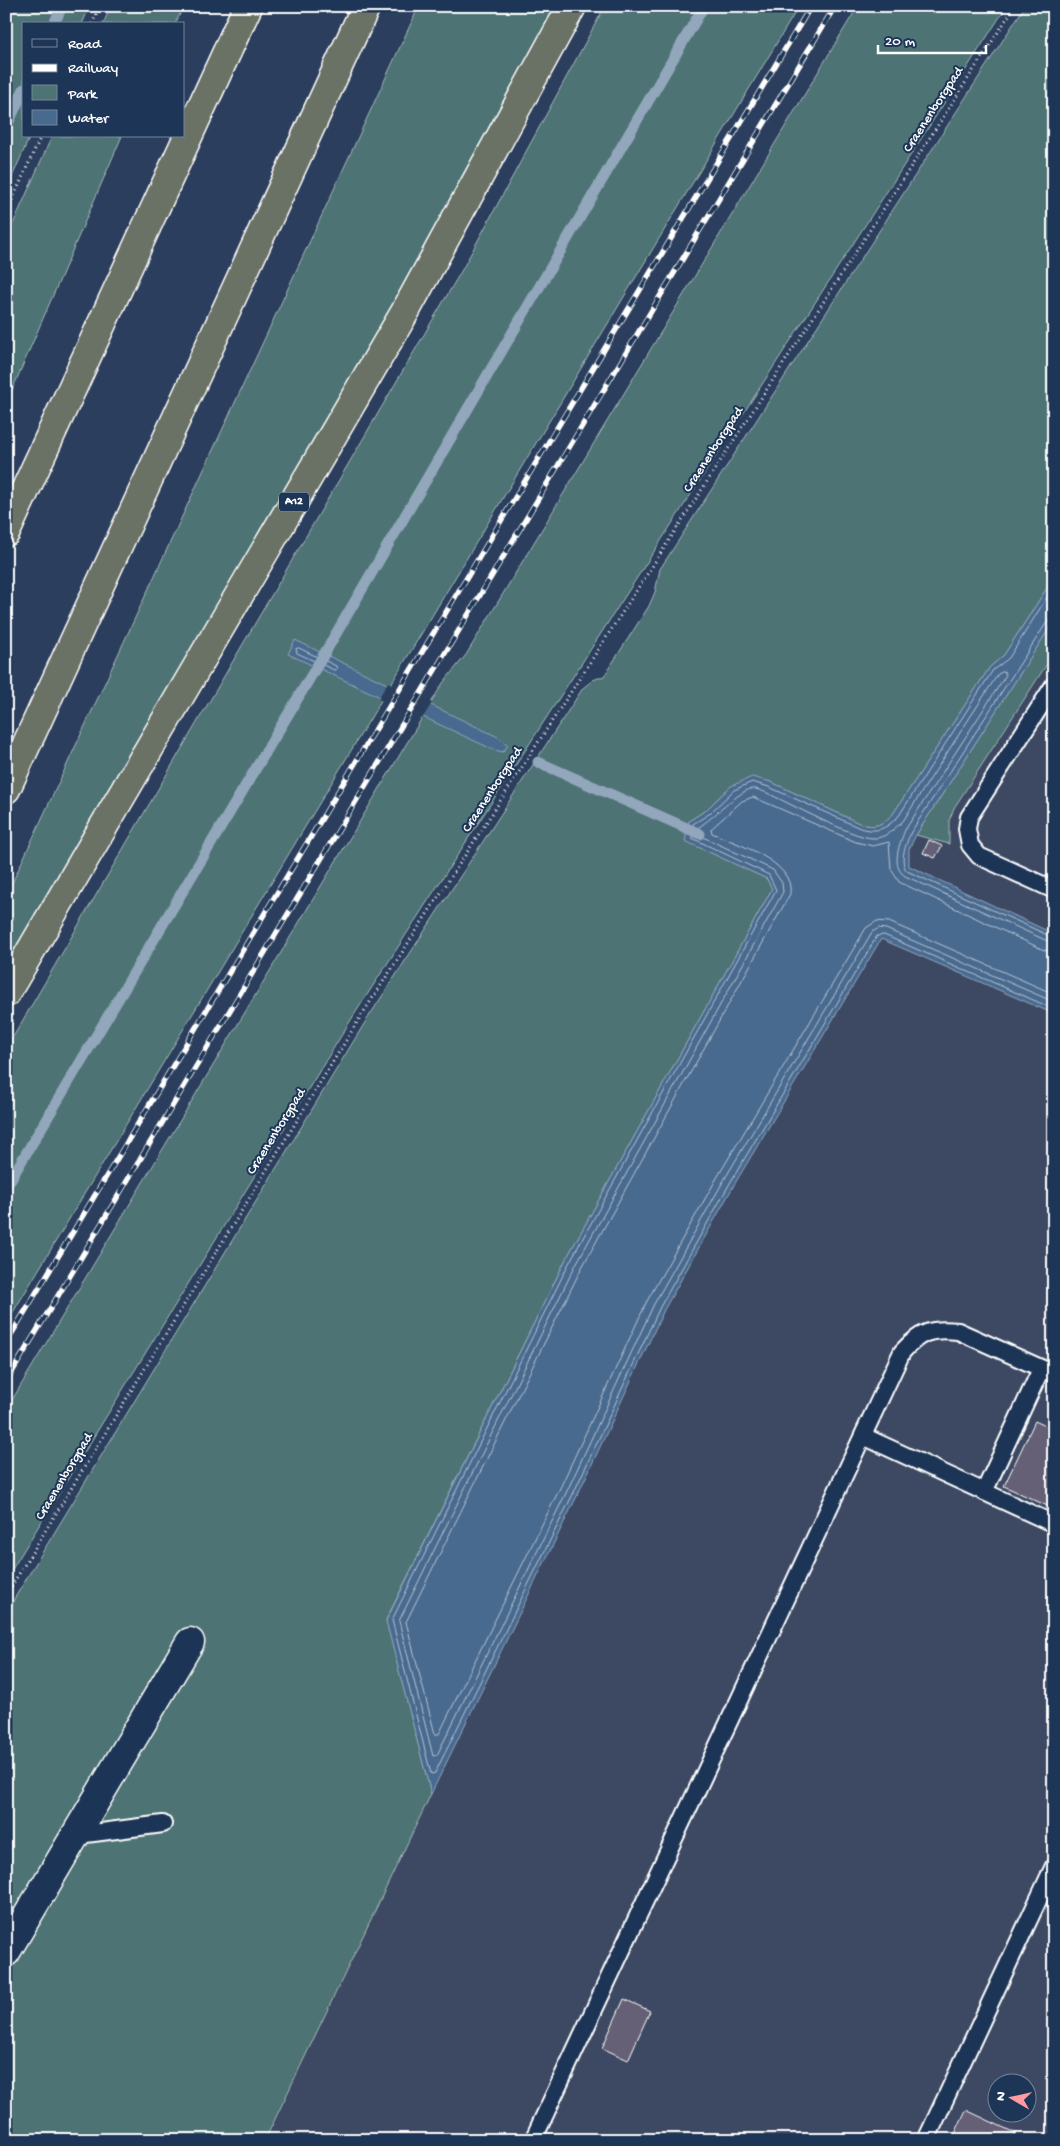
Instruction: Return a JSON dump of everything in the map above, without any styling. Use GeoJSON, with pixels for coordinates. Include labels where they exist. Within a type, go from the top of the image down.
{"type":"FeatureCollection","features":[{"type":"Feature","properties":{"kind":"highway"},"geometry":{"type":"LineString","coordinates":[[6,532],[248,6]]}},
{"type":"Feature","properties":{"kind":"highway"},"geometry":{"type":"LineString","coordinates":[[6,789],[366,6]]}},
{"type":"Feature","properties":{"kind":"highway","name":"A12"},"geometry":{"type":"LineString","coordinates":[[6,993],[405,312],[572,6]]}},
{"type":"Feature","properties":{"kind":"street"},"geometry":{"type":"LineString","coordinates":[[6,1952],[78,1835],[190,1642]]}},
{"type":"Feature","properties":{"kind":"lane"},"geometry":{"type":"LineString","coordinates":[[1054,685],[969,817],[966,829],[970,845],[979,856],[1054,890]]}},
{"type":"Feature","properties":{"kind":"lane"},"geometry":{"type":"LineString","coordinates":[[533,2140],[902,1352],[914,1338],[928,1332],[943,1329],[958,1331],[1047,1371],[984,1492]]}},
{"type":"Feature","properties":{"kind":"lane"},"geometry":{"type":"LineString","coordinates":[[862,1436],[1054,1524]]}},
{"type":"Feature","properties":{"kind":"lane"},"geometry":{"type":"LineString","coordinates":[[78,1835],[163,1824]]}},
{"type":"Feature","properties":{"kind":"lane"},"geometry":{"type":"LineString","coordinates":[[926,2140],[1054,1866]]}},
{"type":"Feature","properties":{"kind":"path"},"geometry":{"type":"LineString","coordinates":[[93,22],[100,6]]}},
{"type":"Feature","properties":{"kind":"path","name":"Craenenborgpad"},"geometry":{"type":"LineString","coordinates":[[6,1595],[361,1016],[1015,6]]}},
{"type":"Feature","properties":{"kind":"path"},"geometry":{"type":"LineString","coordinates":[[6,214],[40,138]]}},
{"type":"Feature","properties":{"kind":"shaded area"},"geometry":{"type":"Polygon","coordinates":[[[1054,71],[1054,2140],[6,2140],[6,1790],[1054,71]]]}},
{"type":"Feature","properties":{"kind":"green space"},"geometry":{"type":"Polygon","coordinates":[[[6,6],[90,6],[83,22],[22,22],[22,138],[29,138],[6,191],[6,6]]]}},
{"type":"Feature","properties":{"kind":"green space"},"geometry":{"type":"Polygon","coordinates":[[[111,6],[184,6],[176,22],[104,22],[111,6]]]}},
{"type":"Feature","properties":{"kind":"green space"},"geometry":{"type":"Polygon","coordinates":[[[419,6],[561,6],[437,233],[6,970],[6,896],[419,6]]]}},
{"type":"Feature","properties":{"kind":"green space"},"geometry":{"type":"Polygon","coordinates":[[[605,6],[799,6],[6,1324],[6,1049],[463,268],[605,6]]]}},
{"type":"Feature","properties":{"kind":"green space"},"geometry":{"type":"Polygon","coordinates":[[[858,6],[1007,6],[354,1015],[6,1579],[6,1410],[443,683],[466,655],[858,6]]]}},
{"type":"Feature","properties":{"kind":"green space"},"geometry":{"type":"Polygon","coordinates":[[[1025,6],[1054,6],[1054,577],[1004,655],[990,667],[893,814],[885,821],[879,825],[871,826],[861,824],[771,782],[731,786],[706,810],[689,821],[686,841],[767,879],[772,889],[565,1261],[386,1620],[431,1794],[265,2140],[6,2140],[6,1624],[14,1599],[364,1024],[583,688],[593,680],[604,676],[649,606],[655,592],[660,569],[1025,6]]]}},
{"type":"Feature","properties":{"kind":"green space"},"geometry":{"type":"Polygon","coordinates":[[[51,138],[121,138],[6,404],[6,240],[51,138]]]}},
{"type":"Feature","properties":{"kind":"green space"},"geometry":{"type":"Polygon","coordinates":[[[1054,621],[1054,653],[954,808],[949,821],[949,844],[916,835],[1054,621]]]}},
{"type":"Feature","properties":{"kind":"water"},"geometry":{"type":"Polygon","coordinates":[[[1054,577],[1054,621],[916,835],[909,849],[909,866],[1054,934],[1054,1014],[881,939],[734,1185],[664,1310],[578,1494],[431,1794],[386,1621],[565,1261],[772,889],[767,879],[685,841],[689,821],[706,810],[731,786],[752,777],[771,782],[861,824],[871,826],[885,821],[893,814],[990,667],[1004,655],[1054,577]]]}},
{"type":"Feature","properties":{"kind":"water"},"geometry":{"type":"Polygon","coordinates":[[[295,640],[498,737],[508,745],[503,752],[494,750],[288,654],[295,640]]]}},
{"type":"Feature","properties":{"kind":"pier"},"geometry":{"type":"Polygon","coordinates":[[[388,682],[432,703],[422,719],[378,699],[388,682]]]}},
{"type":"Feature","properties":{"kind":"building"},"geometry":{"type":"Polygon","coordinates":[[[929,840],[942,846],[935,858],[923,853],[929,840]]]}},
{"type":"Feature","properties":{"kind":"building"},"geometry":{"type":"Polygon","coordinates":[[[1035,1421],[1054,1430],[1054,1509],[1004,1486],[1035,1421]]]}},
{"type":"Feature","properties":{"kind":"building"},"geometry":{"type":"Polygon","coordinates":[[[624,1999],[650,2011],[628,2060],[602,2048],[624,1999]]]}},
{"type":"Feature","properties":{"kind":"building"},"geometry":{"type":"Polygon","coordinates":[[[966,2110],[988,2120],[988,2124],[996,2124],[1015,2133],[1011,2140],[952,2140],[966,2110]]]}},
{"type":"Feature","properties":{"kind":"waterway"},"geometry":{"type":"LineString","coordinates":[[55,22],[62,6]]}},
{"type":"Feature","properties":{"kind":"waterway"},"geometry":{"type":"LineString","coordinates":[[6,1187],[320,661],[704,6]]}},
{"type":"Feature","properties":{"kind":"waterway"},"geometry":{"type":"LineString","coordinates":[[6,128],[22,93]]}},
{"type":"Feature","properties":{"kind":"waterway"},"geometry":{"type":"LineString","coordinates":[[538,762],[700,834]]}},
{"type":"Feature","properties":{"kind":"railway"},"geometry":{"type":"LineString","coordinates":[[6,1343],[811,6]]}},
{"type":"Feature","properties":{"kind":"railway"},"geometry":{"type":"LineString","coordinates":[[6,1382],[835,6]]}}]}
